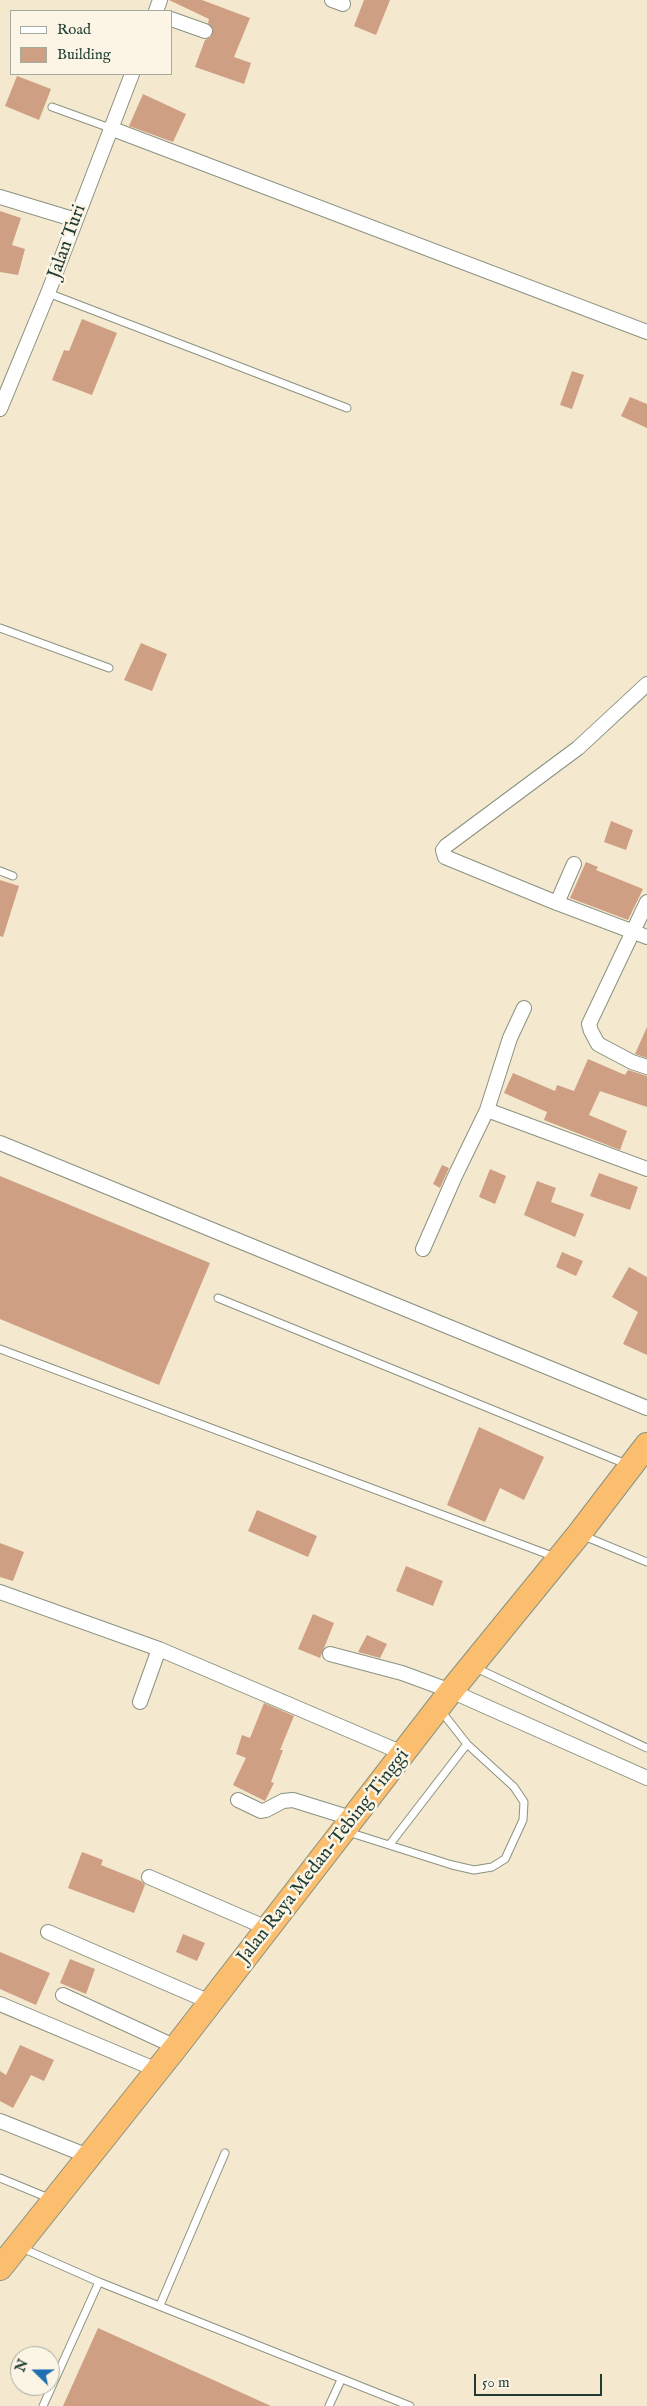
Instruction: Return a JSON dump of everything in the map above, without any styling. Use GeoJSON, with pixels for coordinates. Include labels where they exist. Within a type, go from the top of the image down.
{"type":"FeatureCollection","features":[{"type":"Feature","properties":{"kind":"highway","name":"Jalan Raya Medan-Tebing Tinggi"},"geometry":{"type":"LineString","coordinates":[[0,2268],[176,2047],[445,1700],[579,1534],[647,1446]]}},
{"type":"Feature","properties":{"kind":"street"},"geometry":{"type":"LineString","coordinates":[[172,19],[204,31]]}},
{"type":"Feature","properties":{"kind":"street","name":"Jalan Turi"},"geometry":{"type":"LineString","coordinates":[[0,409],[4,386],[48,293],[132,75]]}},
{"type":"Feature","properties":{"kind":"street"},"geometry":{"type":"LineString","coordinates":[[110,128],[647,332]]}},
{"type":"Feature","properties":{"kind":"street"},"geometry":{"type":"LineString","coordinates":[[0,197],[76,220]]}},
{"type":"Feature","properties":{"kind":"street"},"geometry":{"type":"LineString","coordinates":[[640,934],[557,903],[445,857],[443,850],[578,748],[647,684]]}},
{"type":"Feature","properties":{"kind":"street"},"geometry":{"type":"LineString","coordinates":[[557,903],[574,864]]}},
{"type":"Feature","properties":{"kind":"street"},"geometry":{"type":"LineString","coordinates":[[647,902],[640,934],[589,1024],[590,1031],[598,1044],[632,1062],[647,1067]]}},
{"type":"Feature","properties":{"kind":"street"},"geometry":{"type":"LineString","coordinates":[[423,1249],[487,1110],[510,1038],[524,1008]]}},
{"type":"Feature","properties":{"kind":"street"},"geometry":{"type":"LineString","coordinates":[[487,1110],[647,1169]]}},
{"type":"Feature","properties":{"kind":"street"},"geometry":{"type":"LineString","coordinates":[[0,1143],[647,1408]]}},
{"type":"Feature","properties":{"kind":"street"},"geometry":{"type":"LineString","coordinates":[[0,1592],[158,1649],[405,1754]]}},
{"type":"Feature","properties":{"kind":"street"},"geometry":{"type":"LineString","coordinates":[[140,1702],[158,1649]]}},
{"type":"Feature","properties":{"kind":"street"},"geometry":{"type":"LineString","coordinates":[[330,1654],[402,1673],[445,1700],[647,1778]]}},
{"type":"Feature","properties":{"kind":"street"},"geometry":{"type":"LineString","coordinates":[[238,1800],[261,1811],[283,1801],[293,1800],[349,1825]]}},
{"type":"Feature","properties":{"kind":"street"},"geometry":{"type":"LineString","coordinates":[[149,1877],[267,1928]]}},
{"type":"Feature","properties":{"kind":"street"},"geometry":{"type":"LineString","coordinates":[[48,1932],[210,2002]]}},
{"type":"Feature","properties":{"kind":"street"},"geometry":{"type":"LineString","coordinates":[[63,1995],[176,2047]]}},
{"type":"Feature","properties":{"kind":"street"},"geometry":{"type":"LineString","coordinates":[[0,2004],[157,2070]]}},
{"type":"Feature","properties":{"kind":"street"},"geometry":{"type":"LineString","coordinates":[[0,2121],[88,2156]]}},
{"type":"Feature","properties":{"kind":"lane"},"geometry":{"type":"LineString","coordinates":[[52,107],[110,128]]}},
{"type":"Feature","properties":{"kind":"lane"},"geometry":{"type":"LineString","coordinates":[[48,293],[347,408]]}},
{"type":"Feature","properties":{"kind":"lane"},"geometry":{"type":"LineString","coordinates":[[0,628],[109,668]]}},
{"type":"Feature","properties":{"kind":"lane"},"geometry":{"type":"LineString","coordinates":[[0,871],[13,876]]}},
{"type":"Feature","properties":{"kind":"lane"},"geometry":{"type":"LineString","coordinates":[[218,1298],[631,1466]]}},
{"type":"Feature","properties":{"kind":"lane"},"geometry":{"type":"LineString","coordinates":[[0,1349],[558,1558]]}},
{"type":"Feature","properties":{"kind":"lane"},"geometry":{"type":"LineString","coordinates":[[579,1534],[647,1562]]}},
{"type":"Feature","properties":{"kind":"lane"},"geometry":{"type":"LineString","coordinates":[[473,1667],[647,1748]]}},
{"type":"Feature","properties":{"kind":"lane"},"geometry":{"type":"LineString","coordinates":[[349,1825],[390,1844],[452,1865],[474,1870],[492,1867],[504,1859],[523,1820],[524,1802],[514,1787],[467,1744],[445,1700]]}},
{"type":"Feature","properties":{"kind":"lane"},"geometry":{"type":"LineString","coordinates":[[390,1844],[467,1744]]}},
{"type":"Feature","properties":{"kind":"lane"},"geometry":{"type":"LineString","coordinates":[[160,2305],[225,2153]]}},
{"type":"Feature","properties":{"kind":"lane"},"geometry":{"type":"LineString","coordinates":[[0,2178],[53,2200]]}},
{"type":"Feature","properties":{"kind":"lane"},"geometry":{"type":"LineString","coordinates":[[17,2246],[99,2282],[410,2406]]}},
{"type":"Feature","properties":{"kind":"lane"},"geometry":{"type":"LineString","coordinates":[[43,2406],[99,2282]]}},
{"type":"Feature","properties":{"kind":"lane"},"geometry":{"type":"LineString","coordinates":[[329,2406],[341,2380]]}},
{"type":"Feature","properties":{"kind":"building"},"geometry":{"type":"Polygon","coordinates":[[[169,0],[202,0],[250,18],[234,57],[251,63],[244,84],[195,67],[205,40],[211,37],[213,29],[208,23],[209,19],[169,0]]]}},
{"type":"Feature","properties":{"kind":"building"},"geometry":{"type":"Polygon","coordinates":[[[364,0],[390,0],[376,35],[354,26],[364,0]]]}},
{"type":"Feature","properties":{"kind":"building"},"geometry":{"type":"Polygon","coordinates":[[[17,76],[51,89],[39,120],[5,106],[17,76]]]}},
{"type":"Feature","properties":{"kind":"building"},"geometry":{"type":"Polygon","coordinates":[[[143,94],[186,114],[173,142],[129,126],[143,94]]]}},
{"type":"Feature","properties":{"kind":"building"},"geometry":{"type":"Polygon","coordinates":[[[0,211],[21,218],[12,245],[25,249],[18,275],[0,272],[0,211]]]}},
{"type":"Feature","properties":{"kind":"building"},"geometry":{"type":"Polygon","coordinates":[[[82,319],[117,333],[92,395],[52,380],[64,350],[69,351],[82,319]]]}},
{"type":"Feature","properties":{"kind":"building"},"geometry":{"type":"Polygon","coordinates":[[[572,371],[584,375],[572,409],[560,405],[572,371]]]}},
{"type":"Feature","properties":{"kind":"building"},"geometry":{"type":"Polygon","coordinates":[[[630,397],[647,404],[647,428],[621,416],[630,397]]]}},
{"type":"Feature","properties":{"kind":"building"},"geometry":{"type":"Polygon","coordinates":[[[141,643],[167,654],[152,691],[124,680],[141,643]]]}},
{"type":"Feature","properties":{"kind":"building"},"geometry":{"type":"Polygon","coordinates":[[[611,821],[633,830],[626,850],[604,842],[611,821]]]}},
{"type":"Feature","properties":{"kind":"building"},"geometry":{"type":"Polygon","coordinates":[[[586,862],[598,867],[596,870],[643,889],[628,920],[570,898],[586,862]]]}},
{"type":"Feature","properties":{"kind":"building"},"geometry":{"type":"Polygon","coordinates":[[[0,880],[19,886],[3,937],[0,936],[0,880]]]}},
{"type":"Feature","properties":{"kind":"building"},"geometry":{"type":"Polygon","coordinates":[[[647,1027],[647,1058],[635,1054],[647,1027]]]}},
{"type":"Feature","properties":{"kind":"building"},"geometry":{"type":"Polygon","coordinates":[[[588,1059],[625,1075],[628,1070],[647,1076],[647,1107],[600,1091],[589,1115],[627,1131],[620,1150],[544,1120],[547,1112],[504,1093],[513,1073],[555,1091],[557,1085],[574,1091],[588,1059]]]}},
{"type":"Feature","properties":{"kind":"building"},"geometry":{"type":"Polygon","coordinates":[[[442,1165],[449,1168],[440,1188],[433,1184],[442,1165]]]}},
{"type":"Feature","properties":{"kind":"building"},"geometry":{"type":"Polygon","coordinates":[[[490,1169],[506,1176],[495,1204],[479,1197],[490,1169]]]}},
{"type":"Feature","properties":{"kind":"building"},"geometry":{"type":"Polygon","coordinates":[[[599,1173],[638,1187],[630,1210],[590,1196],[599,1173]]]}},
{"type":"Feature","properties":{"kind":"building"},"geometry":{"type":"Polygon","coordinates":[[[0,1176],[210,1263],[159,1385],[0,1319],[0,1176]]]}},
{"type":"Feature","properties":{"kind":"building"},"geometry":{"type":"Polygon","coordinates":[[[537,1181],[556,1188],[551,1202],[584,1214],[575,1237],[524,1215],[537,1181]]]}},
{"type":"Feature","properties":{"kind":"building"},"geometry":{"type":"Polygon","coordinates":[[[562,1252],[583,1261],[576,1276],[556,1267],[562,1252]]]}},
{"type":"Feature","properties":{"kind":"building"},"geometry":{"type":"Polygon","coordinates":[[[629,1267],[647,1277],[647,1355],[623,1344],[638,1312],[612,1297],[629,1267]]]}},
{"type":"Feature","properties":{"kind":"building"},"geometry":{"type":"Polygon","coordinates":[[[479,1427],[544,1457],[524,1500],[500,1488],[485,1522],[447,1505],[479,1427]]]}},
{"type":"Feature","properties":{"kind":"building"},"geometry":{"type":"Polygon","coordinates":[[[257,1510],[317,1536],[308,1557],[248,1531],[257,1510]]]}},
{"type":"Feature","properties":{"kind":"building"},"geometry":{"type":"Polygon","coordinates":[[[0,1543],[24,1552],[13,1581],[0,1577],[0,1543]]]}},
{"type":"Feature","properties":{"kind":"building"},"geometry":{"type":"Polygon","coordinates":[[[406,1566],[443,1581],[433,1606],[396,1591],[406,1566]]]}},
{"type":"Feature","properties":{"kind":"building"},"geometry":{"type":"Polygon","coordinates":[[[313,1614],[334,1623],[320,1658],[298,1649],[313,1614]]]}},
{"type":"Feature","properties":{"kind":"building"},"geometry":{"type":"Polygon","coordinates":[[[367,1635],[387,1644],[380,1658],[358,1652],[367,1635]]]}},
{"type":"Feature","properties":{"kind":"building"},"geometry":{"type":"Polygon","coordinates":[[[264,1703],[294,1716],[280,1750],[283,1750],[271,1782],[274,1783],[265,1801],[233,1785],[246,1758],[236,1754],[242,1735],[250,1738],[264,1703]]]}},
{"type":"Feature","properties":{"kind":"building"},"geometry":{"type":"Polygon","coordinates":[[[82,1852],[103,1860],[101,1865],[141,1881],[145,1885],[134,1913],[68,1888],[82,1852]]]}},
{"type":"Feature","properties":{"kind":"building"},"geometry":{"type":"Polygon","coordinates":[[[183,1934],[205,1943],[197,1961],[176,1952],[183,1934]]]}},
{"type":"Feature","properties":{"kind":"building"},"geometry":{"type":"Polygon","coordinates":[[[0,1952],[50,1973],[36,2005],[0,1989],[0,1952]]]}},
{"type":"Feature","properties":{"kind":"building"},"geometry":{"type":"Polygon","coordinates":[[[70,1959],[95,1969],[86,1994],[60,1983],[70,1959]]]}},
{"type":"Feature","properties":{"kind":"building"},"geometry":{"type":"Polygon","coordinates":[[[20,2045],[54,2060],[44,2081],[31,2075],[13,2108],[0,2101],[0,2071],[6,2075],[20,2045]]]}},
{"type":"Feature","properties":{"kind":"building"},"geometry":{"type":"Polygon","coordinates":[[[98,2328],[271,2406],[63,2406],[98,2328]]]}}]}
